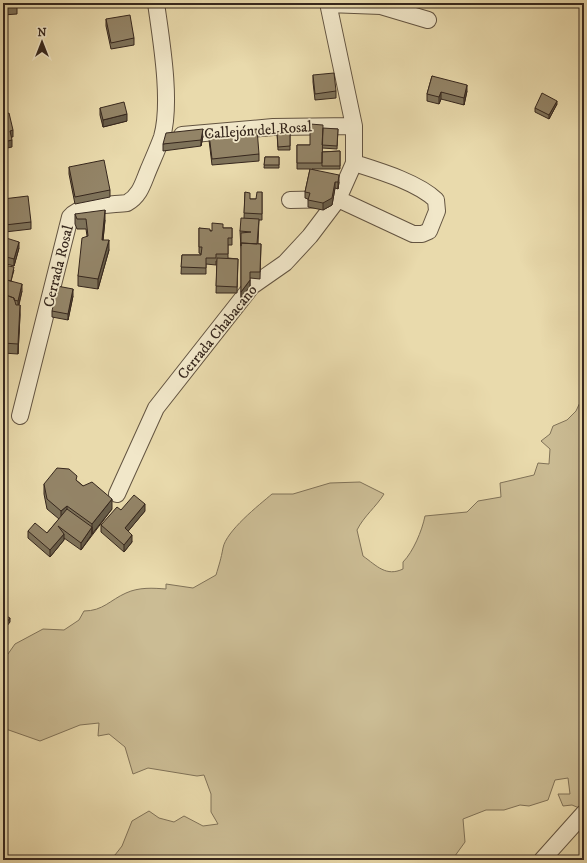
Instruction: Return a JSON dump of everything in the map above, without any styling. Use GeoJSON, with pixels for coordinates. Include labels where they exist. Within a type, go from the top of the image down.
{"type":"FeatureCollection","features":[{"type":"Feature","properties":{"kind":"street","name":"Cerrada Rosal"},"geometry":{"type":"LineString","coordinates":[[20,416],[70,217],[75,211],[82,208],[127,203],[133,199],[140,190],[162,136],[165,105],[162,50],[156,3]]}},
{"type":"Feature","properties":{"kind":"street"},"geometry":{"type":"LineString","coordinates":[[328,3],[382,6],[428,20]]}},
{"type":"Feature","properties":{"kind":"street","name":"Cerrada Chabacano"},"geometry":{"type":"LineString","coordinates":[[117,494],[156,408],[252,286],[286,263],[300,249],[338,199],[354,163],[354,126],[328,3]]}},
{"type":"Feature","properties":{"kind":"street","name":"Callejón del Rosal"},"geometry":{"type":"LineString","coordinates":[[162,136],[225,132],[273,126],[354,126]]}},
{"type":"Feature","properties":{"kind":"street"},"geometry":{"type":"LineString","coordinates":[[290,200],[338,199],[413,234],[422,234],[429,231],[437,211],[436,200],[429,194],[387,174],[354,163]]}},
{"type":"Feature","properties":{"kind":"street"},"geometry":{"type":"LineString","coordinates":[[542,860],[584,813]]}},
{"type":"Feature","properties":{"kind":"shaded area"},"geometry":{"type":"Polygon","coordinates":[[[583,396],[584,810],[572,805],[563,806],[558,794],[570,794],[568,778],[555,780],[548,800],[529,806],[520,805],[504,810],[486,810],[463,819],[465,842],[452,860],[106,860],[115,855],[122,846],[132,821],[149,811],[159,818],[174,822],[184,816],[203,826],[218,824],[211,812],[211,794],[204,775],[197,776],[148,768],[133,774],[125,747],[109,734],[98,736],[99,723],[80,725],[40,741],[3,728],[3,661],[15,644],[43,629],[64,630],[79,620],[84,611],[91,611],[101,607],[131,591],[146,588],[166,589],[166,584],[193,588],[216,575],[225,541],[236,526],[272,494],[293,494],[330,483],[360,482],[384,494],[363,520],[357,530],[363,556],[377,567],[392,572],[397,571],[403,569],[403,562],[417,541],[425,516],[467,512],[478,501],[501,497],[500,483],[534,475],[538,463],[549,464],[550,449],[541,441],[550,434],[553,426],[567,420],[576,411],[583,396]]]}},
{"type":"Feature","properties":{"kind":"building"},"geometry":{"type":"Polygon","coordinates":[[[3,3],[16,3],[17,7],[3,8],[3,3]]]}},
{"type":"Feature","properties":{"kind":"building"},"geometry":{"type":"Polygon","coordinates":[[[130,15],[134,38],[111,43],[106,19],[130,15]]]}},
{"type":"Feature","properties":{"kind":"building"},"geometry":{"type":"Polygon","coordinates":[[[334,73],[336,91],[315,94],[313,75],[334,73]]]}},
{"type":"Feature","properties":{"kind":"building"},"geometry":{"type":"Polygon","coordinates":[[[432,76],[467,85],[464,98],[441,92],[439,97],[427,94],[432,76]]]}},
{"type":"Feature","properties":{"kind":"building"},"geometry":{"type":"Polygon","coordinates":[[[542,93],[557,101],[549,115],[535,108],[542,93]]]}},
{"type":"Feature","properties":{"kind":"building"},"geometry":{"type":"Polygon","coordinates":[[[124,102],[127,114],[103,120],[100,108],[124,102]]]}},
{"type":"Feature","properties":{"kind":"building"},"geometry":{"type":"Polygon","coordinates":[[[9,113],[13,130],[10,131],[12,140],[3,142],[3,115],[9,113]]]}},
{"type":"Feature","properties":{"kind":"building"},"geometry":{"type":"Polygon","coordinates":[[[310,124],[323,125],[322,163],[297,163],[297,145],[310,145],[310,124]]]}},
{"type":"Feature","properties":{"kind":"building"},"geometry":{"type":"Polygon","coordinates":[[[323,128],[338,129],[337,146],[322,145],[323,128]]]}},
{"type":"Feature","properties":{"kind":"building"},"geometry":{"type":"Polygon","coordinates":[[[203,129],[201,140],[163,144],[166,133],[203,129]]]}},
{"type":"Feature","properties":{"kind":"building"},"geometry":{"type":"Polygon","coordinates":[[[257,129],[259,154],[212,159],[209,134],[257,129]]]}},
{"type":"Feature","properties":{"kind":"building"},"geometry":{"type":"Polygon","coordinates":[[[290,131],[290,146],[278,147],[277,132],[290,131]]]}},
{"type":"Feature","properties":{"kind":"building"},"geometry":{"type":"Polygon","coordinates":[[[340,151],[340,166],[322,166],[322,152],[340,151]]]}},
{"type":"Feature","properties":{"kind":"building"},"geometry":{"type":"Polygon","coordinates":[[[265,157],[279,157],[279,165],[264,165],[265,157]]]}},
{"type":"Feature","properties":{"kind":"building"},"geometry":{"type":"Polygon","coordinates":[[[104,160],[110,190],[75,197],[69,167],[104,160]]]}},
{"type":"Feature","properties":{"kind":"building"},"geometry":{"type":"Polygon","coordinates":[[[310,169],[339,175],[338,182],[335,182],[332,198],[323,203],[308,200],[310,193],[305,192],[310,169]]]}},
{"type":"Feature","properties":{"kind":"building"},"geometry":{"type":"Polygon","coordinates":[[[245,192],[250,193],[250,199],[256,199],[257,192],[262,192],[262,214],[244,213],[245,192]]]}},
{"type":"Feature","properties":{"kind":"building"},"geometry":{"type":"Polygon","coordinates":[[[28,196],[31,222],[5,225],[3,232],[3,199],[28,196]]]}},
{"type":"Feature","properties":{"kind":"building"},"geometry":{"type":"Polygon","coordinates":[[[105,210],[102,240],[109,240],[98,279],[78,276],[82,238],[88,236],[86,219],[77,219],[75,214],[105,210]]]}},
{"type":"Feature","properties":{"kind":"building"},"geometry":{"type":"Polygon","coordinates":[[[241,218],[259,219],[257,244],[241,243],[241,233],[251,232],[240,231],[241,218]]]}},
{"type":"Feature","properties":{"kind":"building"},"geometry":{"type":"Polygon","coordinates":[[[212,223],[223,224],[223,228],[232,228],[232,238],[228,238],[228,254],[216,254],[216,258],[206,258],[206,268],[181,267],[182,255],[201,255],[202,247],[199,247],[199,228],[210,229],[210,231],[212,231],[212,223]]]}},
{"type":"Feature","properties":{"kind":"building"},"geometry":{"type":"Polygon","coordinates":[[[3,237],[19,242],[14,259],[3,256],[3,237]]]}},
{"type":"Feature","properties":{"kind":"building"},"geometry":{"type":"Polygon","coordinates":[[[241,243],[261,244],[260,272],[250,272],[250,280],[241,292],[241,243]]]}},
{"type":"Feature","properties":{"kind":"building"},"geometry":{"type":"Polygon","coordinates":[[[217,258],[238,259],[237,287],[216,286],[217,258]]]}},
{"type":"Feature","properties":{"kind":"building"},"geometry":{"type":"Polygon","coordinates":[[[3,265],[14,267],[11,281],[3,279],[3,265]]]}},
{"type":"Feature","properties":{"kind":"building"},"geometry":{"type":"Polygon","coordinates":[[[3,279],[22,284],[18,301],[3,294],[3,287],[5,287],[3,286],[3,279]]]}},
{"type":"Feature","properties":{"kind":"building"},"geometry":{"type":"Polygon","coordinates":[[[57,286],[73,289],[68,314],[52,311],[57,286]]]}},
{"type":"Feature","properties":{"kind":"building"},"geometry":{"type":"Polygon","coordinates":[[[3,294],[14,298],[16,305],[20,305],[18,344],[3,343],[3,294]]]}},
{"type":"Feature","properties":{"kind":"building"},"geometry":{"type":"Polygon","coordinates":[[[57,468],[69,469],[77,476],[76,480],[83,486],[92,482],[112,499],[92,524],[67,506],[61,511],[47,499],[44,484],[57,468]]]}},
{"type":"Feature","properties":{"kind":"building"},"geometry":{"type":"Polygon","coordinates":[[[134,495],[145,504],[125,528],[132,535],[124,545],[101,525],[117,507],[121,510],[134,495]]]}},
{"type":"Feature","properties":{"kind":"building"},"geometry":{"type":"Polygon","coordinates":[[[67,509],[92,527],[81,543],[58,526],[64,534],[50,550],[28,531],[35,523],[47,533],[67,509]]]}},
{"type":"Feature","properties":{"kind":"building"},"geometry":{"type":"Polygon","coordinates":[[[3,614],[10,618],[3,627],[3,614]]]}}]}
